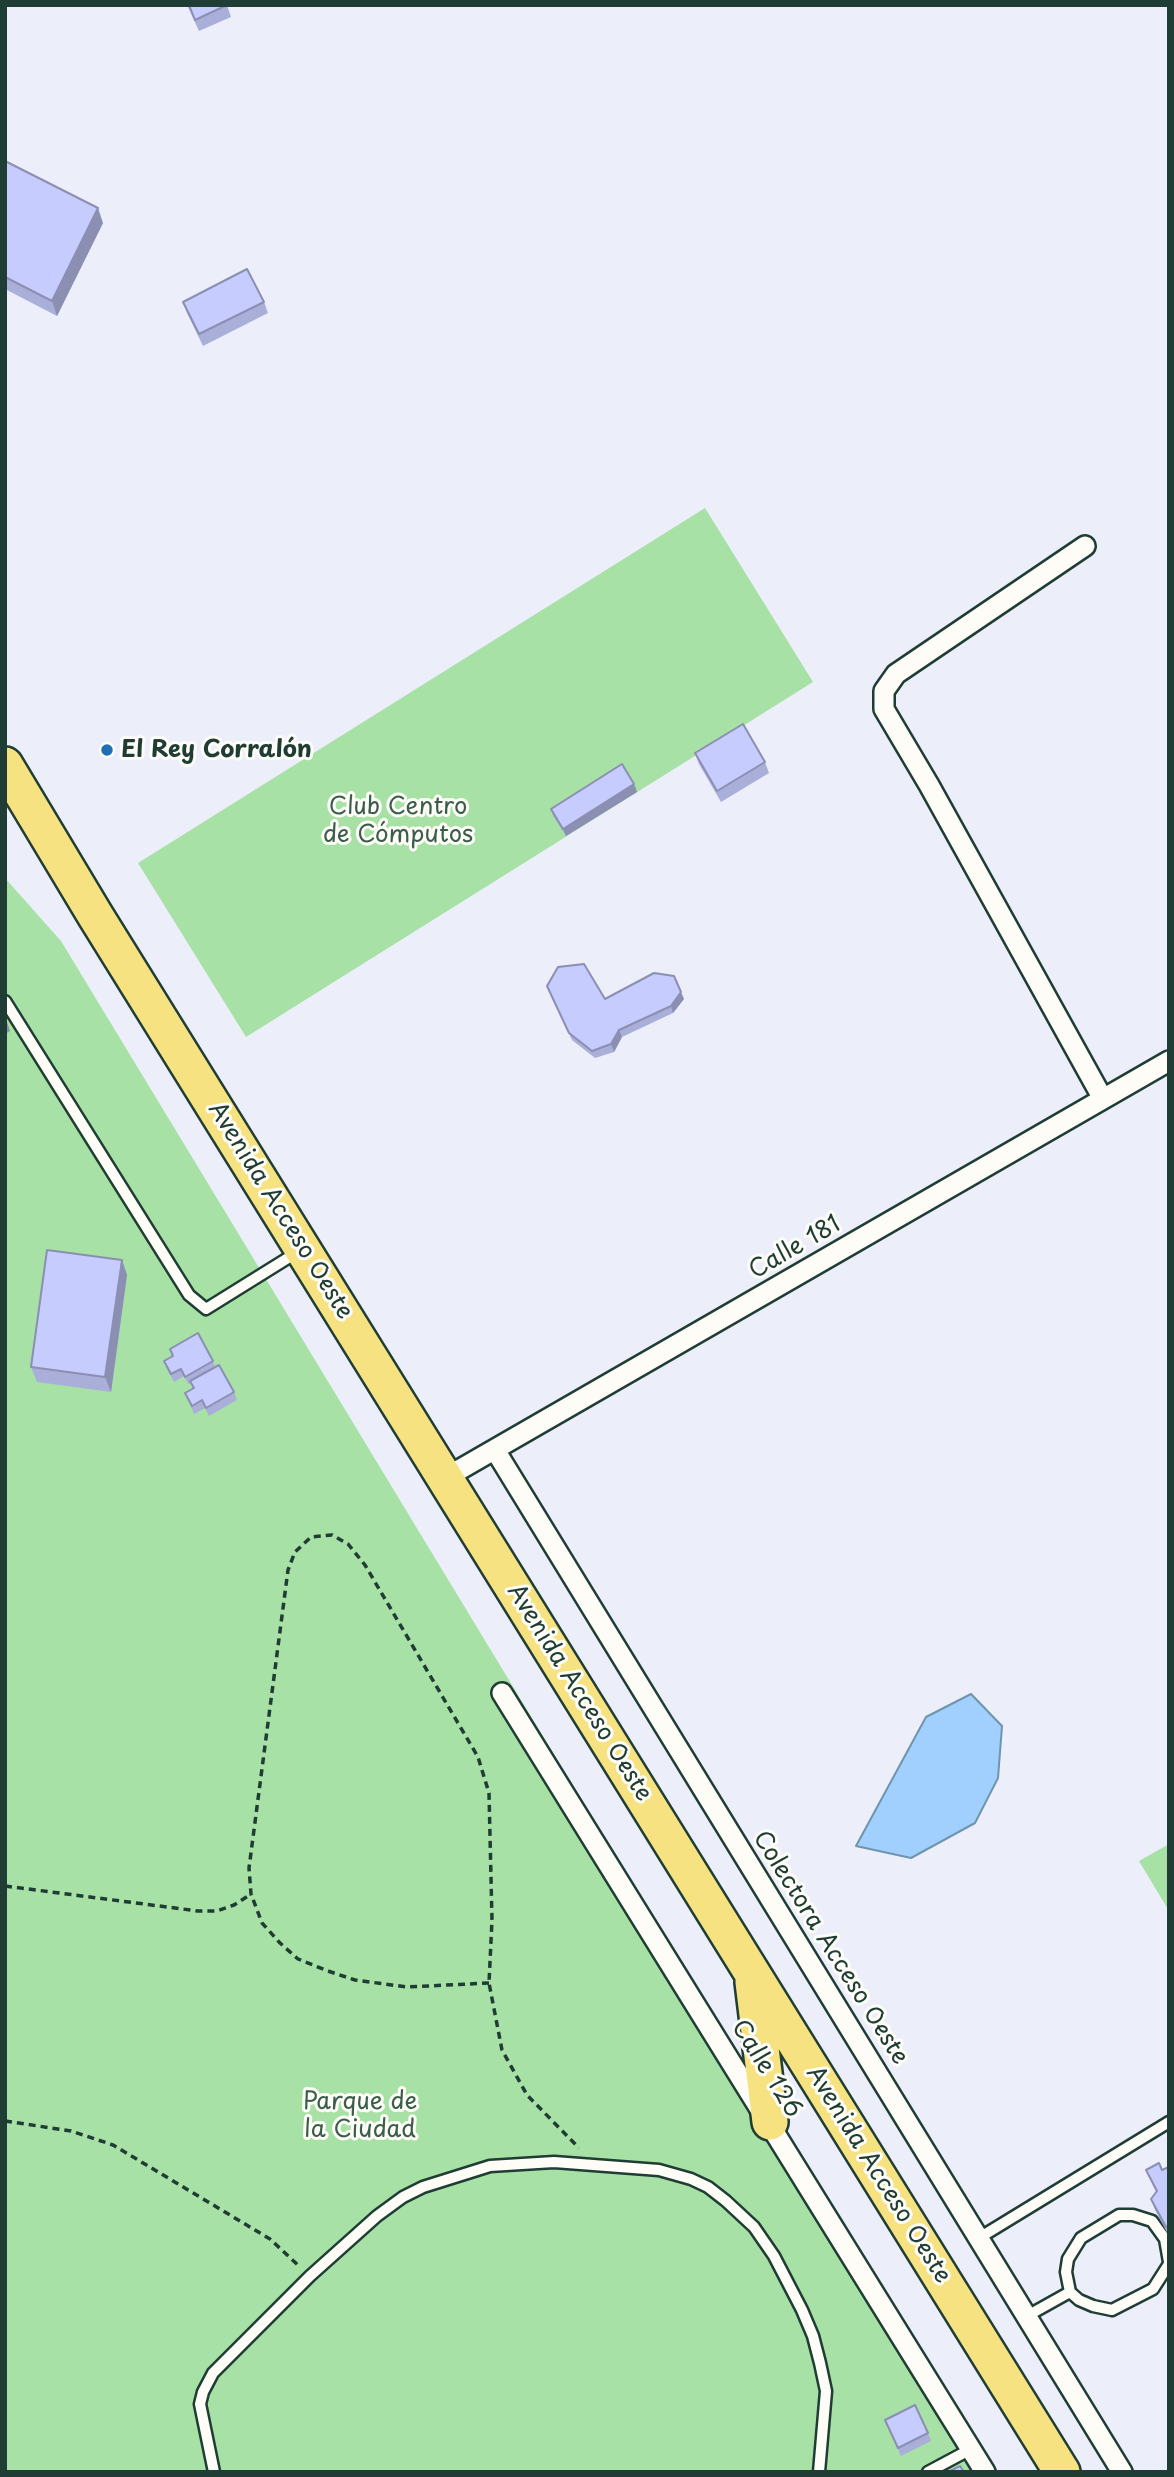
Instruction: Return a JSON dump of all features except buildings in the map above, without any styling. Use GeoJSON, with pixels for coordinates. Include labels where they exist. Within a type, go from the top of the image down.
{"type":"FeatureCollection","features":[{"type":"Feature","properties":{"kind":"highway"},"geometry":{"type":"LineString","coordinates":[[5,765],[96,915]]}},
{"type":"Feature","properties":{"kind":"highway"},"geometry":{"type":"LineString","coordinates":[[5,802],[96,915]]}},
{"type":"Feature","properties":{"kind":"highway","name":"Avenida Acceso Oeste"},"geometry":{"type":"LineString","coordinates":[[96,915],[1062,2472]]}},
{"type":"Feature","properties":{"kind":"highway"},"geometry":{"type":"LineString","coordinates":[[752,1972],[770,2122]]}},
{"type":"Feature","properties":{"kind":"street"},"geometry":{"type":"LineString","coordinates":[[1085,546],[896,674],[884,691],[884,709],[1103,1099]]}},
{"type":"Feature","properties":{"kind":"street","name":"Calle 181"},"geometry":{"type":"LineString","coordinates":[[445,1478],[1169,1061]]}},
{"type":"Feature","properties":{"kind":"street","name":"Colectora Acceso Oeste"},"geometry":{"type":"LineString","coordinates":[[495,1450],[1122,2472]]}},
{"type":"Feature","properties":{"kind":"street","name":"Calle 126"},"geometry":{"type":"LineString","coordinates":[[502,1693],[985,2472]]}},
{"type":"Feature","properties":{"kind":"lane"},"geometry":{"type":"LineString","coordinates":[[5,1001],[190,1295],[206,1309],[303,1249]]}},
{"type":"Feature","properties":{"kind":"lane"},"geometry":{"type":"LineString","coordinates":[[979,2238],[1169,2122]]}},
{"type":"Feature","properties":{"kind":"lane"},"geometry":{"type":"LineString","coordinates":[[214,2472],[200,2404],[203,2392],[213,2373],[310,2276],[377,2216],[403,2197],[423,2187],[490,2166],[555,2162],[659,2170],[691,2179],[718,2194],[754,2227],[774,2256],[813,2336],[826,2391],[819,2472]]}},
{"type":"Feature","properties":{"kind":"lane"},"geometry":{"type":"LineString","coordinates":[[1133,2215],[1152,2221],[1165,2239],[1169,2263],[1153,2290],[1112,2310],[1079,2300],[1070,2292],[1066,2272],[1068,2259],[1081,2238],[1119,2216],[1133,2215]]}},
{"type":"Feature","properties":{"kind":"lane"},"geometry":{"type":"LineString","coordinates":[[1027,2315],[1070,2292]]}},
{"type":"Feature","properties":{"kind":"lane"},"geometry":{"type":"LineString","coordinates":[[928,2472],[971,2449]]}},
{"type":"Feature","properties":{"kind":"path"},"geometry":{"type":"LineString","coordinates":[[489,1983],[407,1987],[355,1980],[298,1959],[262,1923],[251,1894],[249,1868],[288,1570],[295,1552],[311,1538],[332,1535],[348,1544],[366,1564],[478,1757],[489,1793],[492,1920],[489,1983],[502,2050],[527,2095],[595,2164]]}},
{"type":"Feature","properties":{"kind":"path"},"geometry":{"type":"LineString","coordinates":[[5,1886],[198,1911],[218,1911],[251,1894]]}},
{"type":"Feature","properties":{"kind":"path"},"geometry":{"type":"LineString","coordinates":[[5,2121],[71,2131],[113,2145],[270,2239],[310,2276]]}},
{"type":"Feature","properties":{"kind":"green space","name":"Club Centro de Cómputos"},"geometry":{"type":"Polygon","coordinates":[[[705,508],[813,682],[246,1037],[138,863],[705,508]]]}},
{"type":"Feature","properties":{"kind":"green space","name":"Parque de la Ciudad"},"geometry":{"type":"Polygon","coordinates":[[[5,878],[61,941],[989,2472],[5,2472],[5,878]]]}},
{"type":"Feature","properties":{"kind":"green space"},"geometry":{"type":"Polygon","coordinates":[[[1169,1844],[1169,1911],[1139,1861],[1169,1844]]]}},
{"type":"Feature","properties":{"kind":"water"},"geometry":{"type":"Polygon","coordinates":[[[971,1694],[1002,1726],[998,1778],[975,1823],[911,1858],[856,1846],[926,1717],[971,1694]]]}},
{"type":"Feature","properties":{"kind":"place","name":"El Rey Corralón"},"geometry":{"type":"Point","coordinates":[107,750]}}]}
